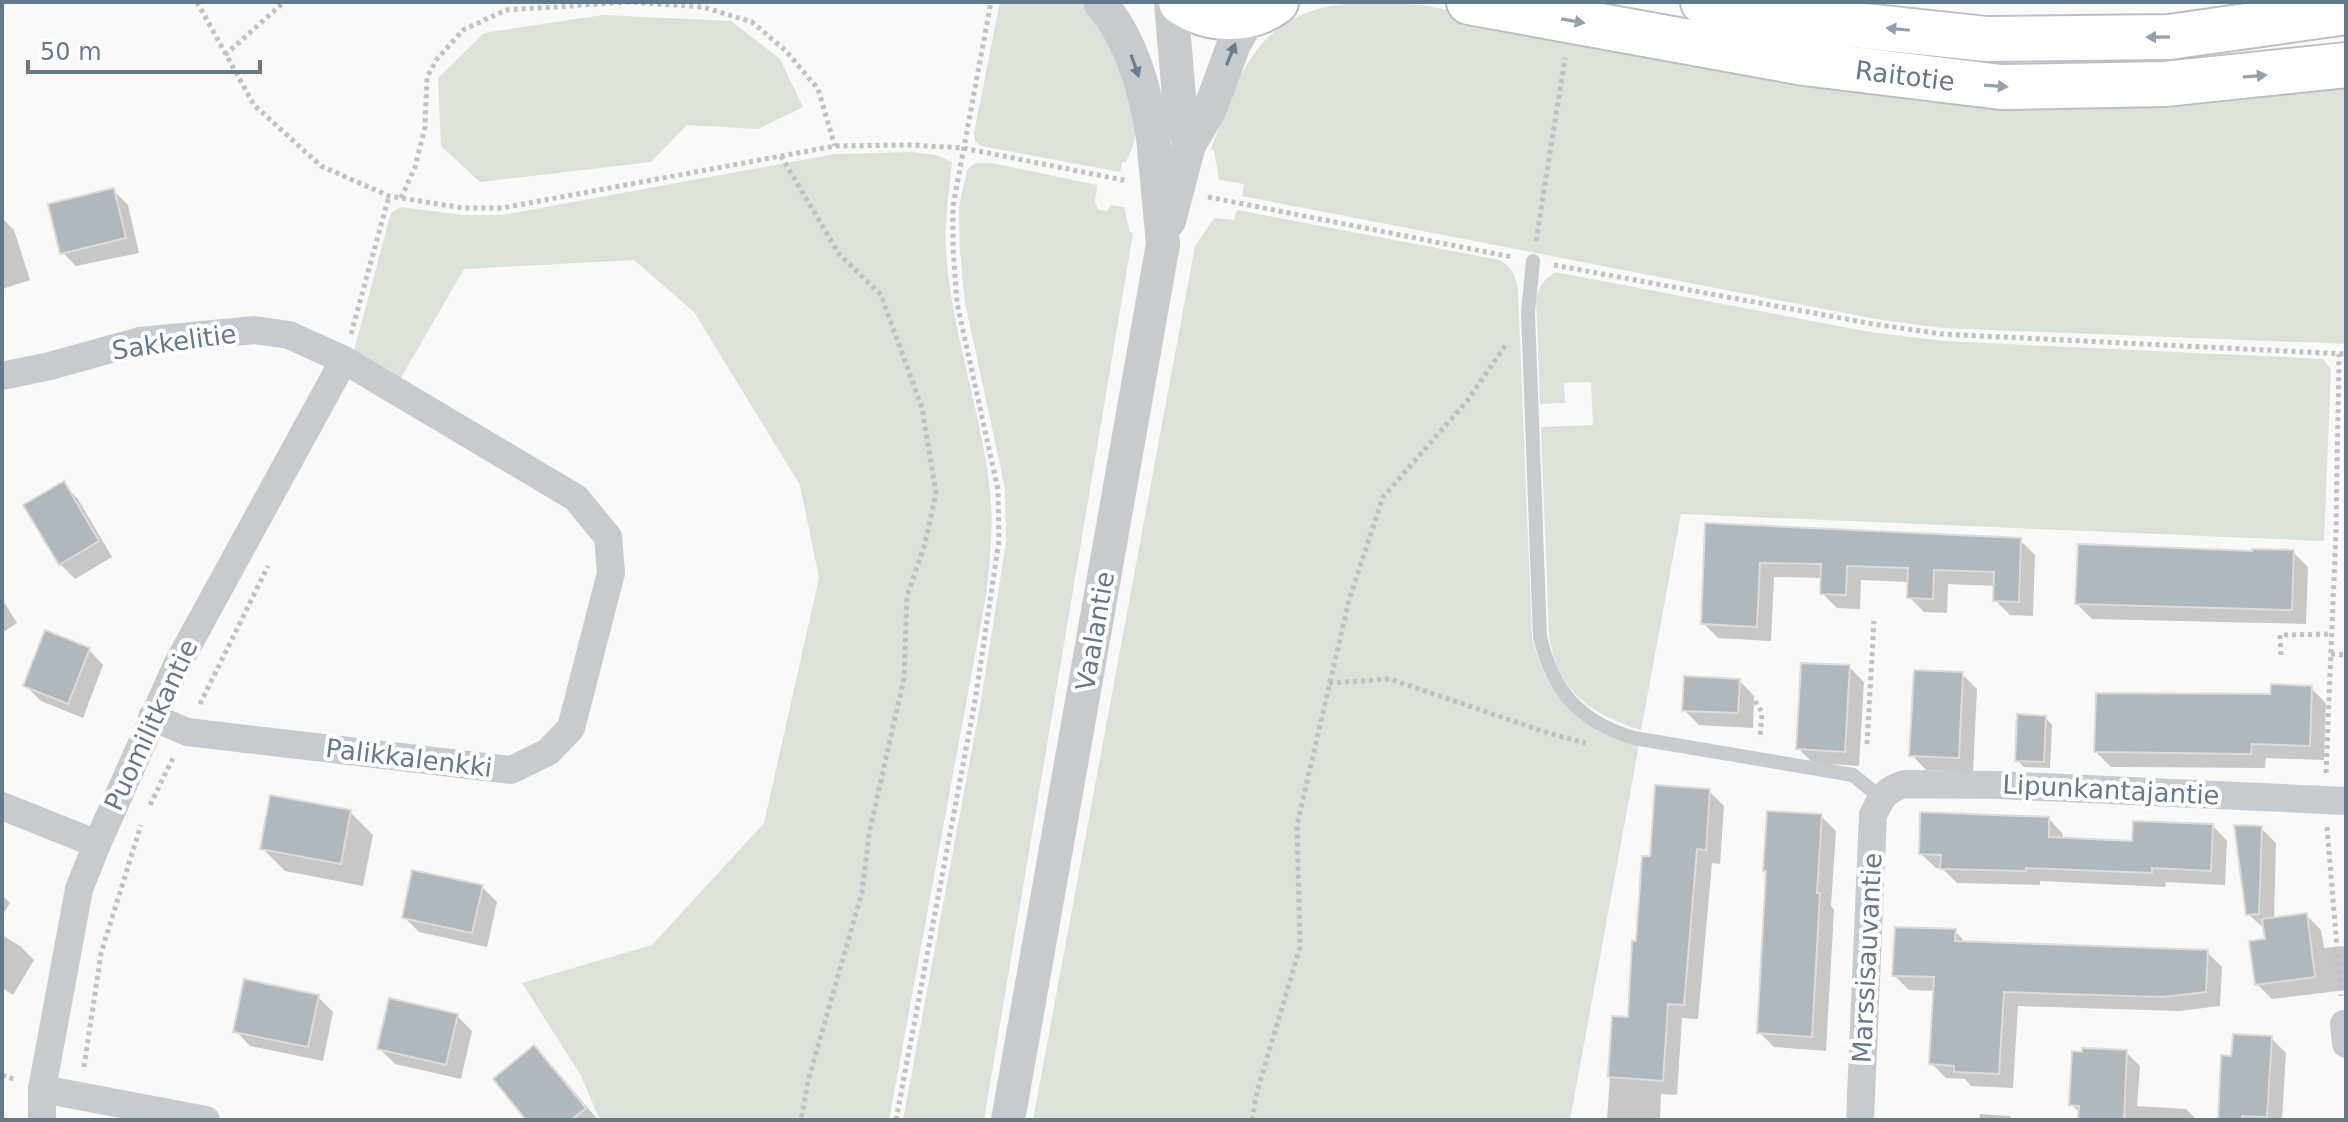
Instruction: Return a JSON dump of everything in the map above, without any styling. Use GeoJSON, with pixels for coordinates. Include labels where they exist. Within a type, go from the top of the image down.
{"type":"FeatureCollection","features":[{"type":"Feature","properties":{"kind":"main road"},"geometry":{"type":"LineString","coordinates":[[1181,2],[1208,15],[1229,18],[1269,6]]}},
{"type":"Feature","properties":{"kind":"main road","name":"Raitotie"},"geometry":{"type":"LineString","coordinates":[[1469,2],[1804,63],[2001,87],[2165,84],[2346,65]]}},
{"type":"Feature","properties":{"kind":"main road","name":"Raitotie"},"geometry":{"type":"LineString","coordinates":[[1703,2],[1808,20],[1986,39],[2169,37],[2346,12]]}},
{"type":"Feature","properties":{"kind":"street"},"geometry":{"type":"LineString","coordinates":[[1100,2],[1131,52],[1147,99],[1163,244]]}},
{"type":"Feature","properties":{"kind":"street","name":"Vaalantie"},"geometry":{"type":"LineString","coordinates":[[1171,2],[1179,97],[1189,145]]}},
{"type":"Feature","properties":{"kind":"street","name":"Vaalantie"},"geometry":{"type":"LineString","coordinates":[[1008,1120],[1163,244],[1189,145],[1210,109],[1234,44],[1269,6]]}},
{"type":"Feature","properties":{"kind":"street","name":"Sakkelitie"},"geometry":{"type":"LineString","coordinates":[[2,376],[140,341],[255,330],[289,335],[344,360]]}},
{"type":"Feature","properties":{"kind":"street","name":"Puomilitkantie"},"geometry":{"type":"LineString","coordinates":[[42,1120],[42,1089],[79,889],[177,665],[344,360]]}},
{"type":"Feature","properties":{"kind":"street","name":"Palikkalenkki"},"geometry":{"type":"LineString","coordinates":[[152,717],[187,732],[511,770],[548,752],[571,728],[611,573],[608,537],[576,498],[344,360]]}},
{"type":"Feature","properties":{"kind":"street","name":"Lipunkantajantie"},"geometry":{"type":"LineString","coordinates":[[1881,798],[1891,788],[1905,784],[2029,786],[2335,800]]}},
{"type":"Feature","properties":{"kind":"street","name":"Marssisauvantie"},"geometry":{"type":"LineString","coordinates":[[1860,1120],[1873,815],[1881,798]]}},
{"type":"Feature","properties":{"kind":"street"},"geometry":{"type":"LineString","coordinates":[[2,806],[97,844]]}},
{"type":"Feature","properties":{"kind":"street"},"geometry":{"type":"LineString","coordinates":[[42,1089],[206,1120]]}},
{"type":"Feature","properties":{"kind":"lane"},"geometry":{"type":"LineString","coordinates":[[1533,261],[1528,312],[1540,637],[1557,684],[1588,719],[1608,730],[1634,738],[1853,775],[1881,798]]}},
{"type":"Feature","properties":{"kind":"path"},"geometry":{"type":"LineString","coordinates":[[197,2],[254,105],[321,166],[389,196],[463,208],[502,208],[835,146],[963,148],[1131,182]]}},
{"type":"Feature","properties":{"kind":"path"},"geometry":{"type":"LineString","coordinates":[[225,55],[284,2]]}},
{"type":"Feature","properties":{"kind":"path"},"geometry":{"type":"LineString","coordinates":[[401,198],[415,167],[425,127],[427,77],[437,59],[463,30],[506,10],[630,2],[703,7],[752,22],[786,51],[818,89],[835,146]]}},
{"type":"Feature","properties":{"kind":"path"},"geometry":{"type":"LineString","coordinates":[[896,1120],[975,701],[999,541],[998,490],[957,303],[953,249],[953,206],[991,2]]}},
{"type":"Feature","properties":{"kind":"path"},"geometry":{"type":"LineString","coordinates":[[1533,261],[1565,57]]}},
{"type":"Feature","properties":{"kind":"path"},"geometry":{"type":"LineString","coordinates":[[781,156],[839,254],[881,295],[922,408],[936,493],[925,544],[907,596],[904,678],[869,834],[862,892],[808,1081],[801,1120]]}},
{"type":"Feature","properties":{"kind":"path"},"geometry":{"type":"LineString","coordinates":[[344,360],[389,196]]}},
{"type":"Feature","properties":{"kind":"path"},"geometry":{"type":"LineString","coordinates":[[1207,197],[1533,261],[1942,334],[2343,354],[2331,654],[2345,1034]]}},
{"type":"Feature","properties":{"kind":"path"},"geometry":{"type":"LineString","coordinates":[[1252,1120],[1257,1092],[1300,947],[1297,825],[1349,600],[1383,497],[1467,401],[1528,312]]}},
{"type":"Feature","properties":{"kind":"path"},"geometry":{"type":"LineString","coordinates":[[148,808],[274,555]]}},
{"type":"Feature","properties":{"kind":"path"},"geometry":{"type":"LineString","coordinates":[[1867,744],[1874,621]]}},
{"type":"Feature","properties":{"kind":"path"},"geometry":{"type":"LineString","coordinates":[[2281,655],[2280,635],[2332,634]]}},
{"type":"Feature","properties":{"kind":"path"},"geometry":{"type":"LineString","coordinates":[[2331,654],[2346,655]]}},
{"type":"Feature","properties":{"kind":"path"},"geometry":{"type":"LineString","coordinates":[[1329,683],[1390,679],[1586,743],[1608,730]]}},
{"type":"Feature","properties":{"kind":"path"},"geometry":{"type":"LineString","coordinates":[[1755,701],[1762,712],[1759,760]]}},
{"type":"Feature","properties":{"kind":"path"},"geometry":{"type":"LineString","coordinates":[[80,1095],[101,953],[142,821]]}},
{"type":"Feature","properties":{"kind":"shaded area"},"geometry":{"type":"Polygon","coordinates":[[[1000,2],[1080,2],[1102,30],[1122,66],[1135,103],[1135,139],[1120,172],[981,146],[975,141],[974,133],[1000,2]]]}},
{"type":"Feature","properties":{"kind":"shaded area"},"geometry":{"type":"Polygon","coordinates":[[[1358,2],[1422,5],[1801,75],[2346,75],[2346,344],[1942,328],[1876,319],[1242,196],[1244,184],[1219,180],[1214,150],[1211,149],[1246,65],[1274,32],[1292,20],[1320,8],[1358,2]]]}},
{"type":"Feature","properties":{"kind":"shaded area"},"geometry":{"type":"Polygon","coordinates":[[[603,15],[731,21],[780,59],[803,107],[758,129],[687,125],[651,162],[480,182],[441,146],[438,78],[484,33],[603,15]]]}},
{"type":"Feature","properties":{"kind":"shaded area"},"geometry":{"type":"Polygon","coordinates":[[[912,152],[936,155],[952,162],[946,219],[949,284],[981,432],[992,531],[986,596],[889,1120],[600,1120],[580,1074],[522,983],[652,945],[764,823],[819,578],[800,485],[694,312],[634,260],[464,269],[398,383],[354,350],[391,213],[401,207],[462,215],[502,215],[835,154],[912,152]]]}},
{"type":"Feature","properties":{"kind":"shaded area"},"geometry":{"type":"Polygon","coordinates":[[[975,163],[992,163],[1097,185],[1095,201],[1098,210],[1107,211],[1111,205],[1124,207],[1130,232],[1133,233],[984,1120],[903,1120],[981,701],[1006,542],[1005,488],[965,303],[960,251],[959,207],[967,170],[975,163]]]}},
{"type":"Feature","properties":{"kind":"shaded area"},"geometry":{"type":"Polygon","coordinates":[[[1237,210],[1499,260],[1510,269],[1516,280],[1532,637],[1546,676],[1568,708],[1599,732],[1639,745],[1570,1120],[1033,1120],[1195,246],[1214,218],[1234,220],[1237,210]]]}},
{"type":"Feature","properties":{"kind":"shaded area"},"geometry":{"type":"Polygon","coordinates":[[[1555,272],[1870,332],[1943,341],[2323,359],[2331,369],[2324,541],[1681,514],[1641,730],[1623,724],[1579,698],[1560,672],[1549,636],[1541,427],[1593,425],[1591,382],[1564,383],[1565,403],[1540,404],[1536,298],[1542,284],[1555,272]]]}},
{"type":"Feature","properties":{"kind":"building"},"geometry":{"type":"Polygon","coordinates":[[[114,188],[126,238],[60,254],[48,204],[114,188]]]}},
{"type":"Feature","properties":{"kind":"building"},"geometry":{"type":"Polygon","coordinates":[[[64,481],[99,541],[59,565],[23,505],[64,481]]]}},
{"type":"Feature","properties":{"kind":"building"},"geometry":{"type":"Polygon","coordinates":[[[1705,523],[2021,538],[2019,602],[1993,601],[1994,572],[1934,570],[1933,599],[1907,598],[1908,568],[1847,566],[1846,595],[1820,594],[1821,564],[1760,563],[1757,627],[1701,624],[1705,523]]]}},
{"type":"Feature","properties":{"kind":"building"},"geometry":{"type":"Polygon","coordinates":[[[2078,544],[2294,550],[2292,610],[2075,604],[2078,544]]]}},
{"type":"Feature","properties":{"kind":"building"},"geometry":{"type":"Polygon","coordinates":[[[45,630],[90,648],[68,704],[23,686],[45,630]]]}},
{"type":"Feature","properties":{"kind":"building"},"geometry":{"type":"Polygon","coordinates":[[[1801,663],[1850,665],[1845,752],[1796,749],[1801,663]]]}},
{"type":"Feature","properties":{"kind":"building"},"geometry":{"type":"Polygon","coordinates":[[[1914,670],[1963,672],[1959,758],[1909,756],[1914,670]]]}},
{"type":"Feature","properties":{"kind":"building"},"geometry":{"type":"Polygon","coordinates":[[[1684,676],[1740,679],[1738,713],[1682,711],[1684,676]]]}},
{"type":"Feature","properties":{"kind":"building"},"geometry":{"type":"Polygon","coordinates":[[[2271,684],[2312,686],[2310,746],[2252,744],[2251,754],[2094,752],[2096,693],[2270,694],[2271,684]]]}},
{"type":"Feature","properties":{"kind":"building"},"geometry":{"type":"Polygon","coordinates":[[[2017,714],[2046,716],[2044,762],[2015,761],[2017,714]]]}},
{"type":"Feature","properties":{"kind":"building"},"geometry":{"type":"Polygon","coordinates":[[[1655,785],[1710,789],[1706,850],[1697,849],[1684,1005],[1668,1004],[1663,1081],[1608,1077],[1612,1016],[1628,1017],[1632,941],[1636,941],[1642,856],[1650,856],[1655,785]]]}},
{"type":"Feature","properties":{"kind":"building"},"geometry":{"type":"Polygon","coordinates":[[[270,795],[351,810],[341,864],[260,849],[270,795]]]}},
{"type":"Feature","properties":{"kind":"building"},"geometry":{"type":"Polygon","coordinates":[[[1767,811],[1822,814],[1812,1037],[1757,1033],[1767,811]]]}},
{"type":"Feature","properties":{"kind":"building"},"geometry":{"type":"Polygon","coordinates":[[[1920,812],[2049,817],[2049,837],[2132,841],[2133,821],[2213,824],[2211,871],[2152,868],[2152,873],[2026,868],[2026,871],[1940,869],[1941,855],[1919,854],[1920,812]]]}},
{"type":"Feature","properties":{"kind":"building"},"geometry":{"type":"Polygon","coordinates":[[[2234,825],[2262,826],[2259,914],[2246,915],[2234,825]]]}},
{"type":"Feature","properties":{"kind":"building"},"geometry":{"type":"Polygon","coordinates":[[[412,870],[483,885],[472,933],[402,918],[412,870]]]}},
{"type":"Feature","properties":{"kind":"building"},"geometry":{"type":"Polygon","coordinates":[[[2307,913],[2315,977],[2255,985],[2249,941],[2265,939],[2262,919],[2307,913]]]}},
{"type":"Feature","properties":{"kind":"building"},"geometry":{"type":"Polygon","coordinates":[[[1895,927],[1956,929],[1955,941],[2208,950],[2206,992],[2163,997],[2004,992],[1999,1074],[1954,1072],[1954,1066],[1929,1064],[1934,977],[1892,976],[1895,927]]]}},
{"type":"Feature","properties":{"kind":"building"},"geometry":{"type":"Polygon","coordinates":[[[244,979],[319,995],[308,1047],[233,1032],[244,979]]]}},
{"type":"Feature","properties":{"kind":"building"},"geometry":{"type":"Polygon","coordinates":[[[389,998],[458,1014],[446,1065],[377,1049],[389,998]]]}},
{"type":"Feature","properties":{"kind":"building"},"geometry":{"type":"Polygon","coordinates":[[[2233,1034],[2272,1036],[2267,1117],[2242,1116],[2242,1120],[2218,1120],[2221,1055],[2231,1056],[2233,1034]]]}},
{"type":"Feature","properties":{"kind":"building"},"geometry":{"type":"Polygon","coordinates":[[[534,1045],[586,1108],[571,1120],[526,1120],[493,1079],[534,1045]]]}},
{"type":"Feature","properties":{"kind":"building"},"geometry":{"type":"Polygon","coordinates":[[[2082,1048],[2127,1050],[2124,1120],[2078,1120],[2079,1106],[2069,1105],[2072,1051],[2082,1052],[2082,1048]]]}}]}
